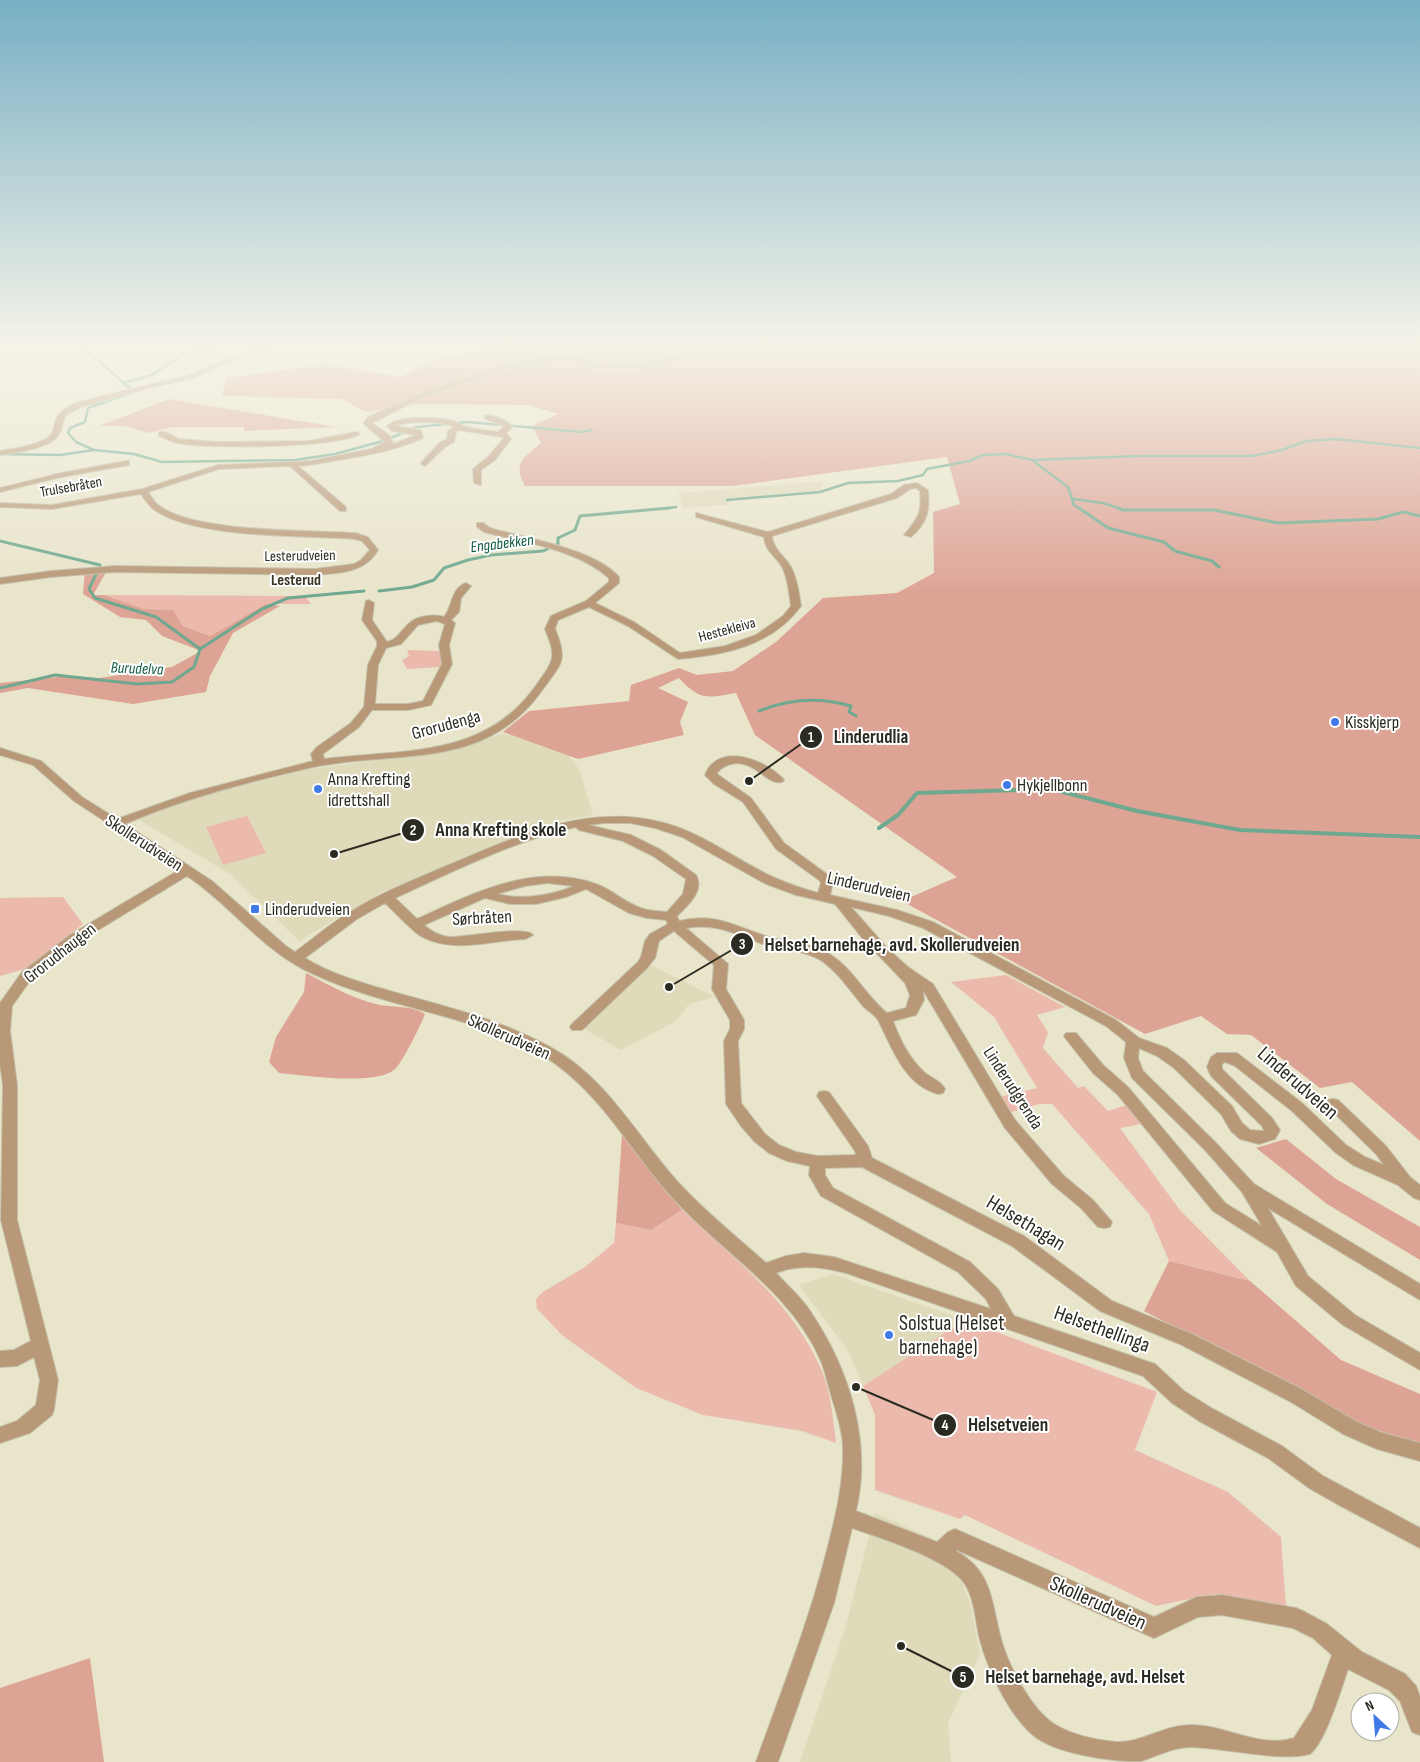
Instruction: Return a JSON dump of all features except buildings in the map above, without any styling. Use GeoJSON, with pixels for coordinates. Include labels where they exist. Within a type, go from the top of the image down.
{"type":"FeatureCollection","features":[{"type":"Feature","properties":{"kind":"street"},"geometry":{"type":"LineString","coordinates":[[0,453],[46,442],[56,434],[57,429]]}},
{"type":"Feature","properties":{"kind":"street"},"geometry":{"type":"LineString","coordinates":[[373,451],[389,443],[387,438],[375,429]]}},
{"type":"Feature","properties":{"kind":"street","name":"Trulsebråten"},"geometry":{"type":"LineString","coordinates":[[0,505],[18,504],[42,508],[143,491],[218,467],[256,464],[293,465],[330,460],[403,444],[420,436],[420,434],[414,431],[401,429]]}},
{"type":"Feature","properties":{"kind":"street"},"geometry":{"type":"LineString","coordinates":[[425,464],[442,445],[451,440],[452,432],[455,429]]}},
{"type":"Feature","properties":{"kind":"street","name":"Trulsebråten"},"geometry":{"type":"LineString","coordinates":[[474,429],[501,433]]}},
{"type":"Feature","properties":{"kind":"street"},"geometry":{"type":"LineString","coordinates":[[478,483],[477,469],[492,458],[507,439],[501,433],[505,429]]}},
{"type":"Feature","properties":{"kind":"street"},"geometry":{"type":"LineString","coordinates":[[162,434],[178,441],[217,444],[308,443],[356,434]]}},
{"type":"Feature","properties":{"kind":"street"},"geometry":{"type":"LineString","coordinates":[[217,444],[220,456],[218,467]]}},
{"type":"Feature","properties":{"kind":"street"},"geometry":{"type":"LineString","coordinates":[[0,490],[61,475],[126,463]]}},
{"type":"Feature","properties":{"kind":"street"},"geometry":{"type":"LineString","coordinates":[[293,465],[342,509]]}},
{"type":"Feature","properties":{"kind":"street"},"geometry":{"type":"LineString","coordinates":[[699,515],[768,535],[894,496],[907,487],[917,485],[924,490],[925,515],[917,528],[908,535]]}},
{"type":"Feature","properties":{"kind":"street","name":"Lesterudveien"},"geometry":{"type":"LineString","coordinates":[[0,581],[51,574],[115,569],[315,572],[338,570],[365,562],[372,556],[374,550],[371,543],[355,536],[229,530],[198,524],[160,510],[148,502],[143,491]]}},
{"type":"Feature","properties":{"kind":"street","name":"Grorudenga"},"geometry":{"type":"LineString","coordinates":[[115,824],[178,799],[319,763],[381,758],[432,750],[465,742],[504,725],[521,710],[558,660],[558,648],[550,629],[554,618],[589,603],[614,583],[614,577],[609,571],[584,558],[487,530],[480,525]]}},
{"type":"Feature","properties":{"kind":"street","name":"Hestekleiva"},"geometry":{"type":"LineString","coordinates":[[589,603],[631,624],[678,656],[702,653],[753,640],[776,629],[796,606],[786,566],[770,550],[768,535]]}},
{"type":"Feature","properties":{"kind":"street"},"geometry":{"type":"LineString","coordinates":[[382,646],[398,642],[416,622],[423,620],[446,620],[454,612],[457,596],[466,586]]}},
{"type":"Feature","properties":{"kind":"street"},"geometry":{"type":"LineString","coordinates":[[319,763],[316,754],[355,725],[368,707],[373,665],[382,646],[382,641],[367,620],[369,603]]}},
{"type":"Feature","properties":{"kind":"street"},"geometry":{"type":"LineString","coordinates":[[368,707],[408,707],[427,703],[447,664],[444,645],[450,627],[446,620]]}},
{"type":"Feature","properties":{"kind":"street","name":"Skollerudveien"},"geometry":{"type":"LineString","coordinates":[[0,751],[36,763],[78,799],[222,895],[273,942],[295,958],[328,975],[358,986],[495,1026],[552,1054],[582,1076],[597,1091],[670,1184],[695,1211],[764,1272],[805,1317],[830,1360],[840,1390],[852,1444],[851,1492],[824,1603],[767,1762]]}},
{"type":"Feature","properties":{"kind":"street"},"geometry":{"type":"LineString","coordinates":[[778,780],[756,764],[742,759],[718,765],[712,769],[711,775],[718,782],[747,800],[780,846],[824,878],[826,883],[823,896]]}},
{"type":"Feature","properties":{"kind":"street","name":"Linderudveien"},"geometry":{"type":"LineString","coordinates":[[295,958],[352,916],[387,897],[528,836],[579,821],[621,820],[664,827],[687,835],[780,886],[800,893],[823,896],[840,902],[909,916],[928,925],[1111,1023],[1134,1041],[1162,1052],[1179,1064],[1227,1110],[1236,1127],[1245,1135],[1259,1138],[1270,1135],[1272,1130],[1267,1122],[1216,1072],[1214,1067],[1216,1061],[1222,1057],[1232,1057],[1255,1072],[1297,1107],[1341,1149],[1359,1161],[1404,1181]]}},
{"type":"Feature","properties":{"kind":"street"},"geometry":{"type":"LineString","coordinates":[[577,1027],[641,968],[649,957],[651,942],[673,921],[694,886],[692,878],[657,853],[627,838],[583,827],[579,821]]}},
{"type":"Feature","properties":{"kind":"street","name":"Grorudhaugen"},"geometry":{"type":"LineString","coordinates":[[0,1435],[23,1427],[45,1409],[49,1380],[9,1220],[10,1085],[3,1031],[5,1006],[27,975],[75,938],[186,871]]}},
{"type":"Feature","properties":{"kind":"street","name":"Sørbråten"},"geometry":{"type":"LineString","coordinates":[[416,924],[485,894],[514,884],[548,879],[585,885],[640,912],[673,921]]}},
{"type":"Feature","properties":{"kind":"street","name":"Sørbråten"},"geometry":{"type":"LineString","coordinates":[[485,894],[504,900],[516,901],[558,895],[585,885]]}},
{"type":"Feature","properties":{"kind":"street","name":"Sørbråten"},"geometry":{"type":"LineString","coordinates":[[387,897],[429,935],[450,941],[526,935]]}},
{"type":"Feature","properties":{"kind":"street","name":"Linderudgrenda"},"geometry":{"type":"LineString","coordinates":[[840,902],[856,925],[902,969],[915,988],[918,1000],[911,1012],[885,1018]]}},
{"type":"Feature","properties":{"kind":"street"},"geometry":{"type":"LineString","coordinates":[[673,921],[719,923],[734,927],[758,938],[816,952],[837,967],[885,1018],[905,1061],[923,1080],[938,1089]]}},
{"type":"Feature","properties":{"kind":"street","name":"Helsethagan"},"geometry":{"type":"LineString","coordinates":[[673,921],[721,964],[719,989],[737,1020],[737,1029],[731,1041],[734,1104],[760,1138],[774,1149],[793,1157],[818,1162],[864,1161],[1018,1241],[1106,1306],[1162,1328]]}},
{"type":"Feature","properties":{"kind":"street","name":"Linderudgrenda"},"geometry":{"type":"LineString","coordinates":[[902,969],[920,979],[928,987],[997,1103],[1022,1140],[1058,1180],[1087,1204],[1104,1222]]}},
{"type":"Feature","properties":{"kind":"street"},"geometry":{"type":"LineString","coordinates":[[1071,1036],[1098,1069],[1122,1091],[1219,1207],[1281,1247]]}},
{"type":"Feature","properties":{"kind":"street"},"geometry":{"type":"LineString","coordinates":[[1134,1041],[1130,1051],[1131,1061],[1137,1074],[1210,1146],[1248,1188],[1302,1281],[1349,1320],[1420,1362]]}},
{"type":"Feature","properties":{"kind":"street"},"geometry":{"type":"LineString","coordinates":[[824,1096],[863,1150],[864,1161]]}},
{"type":"Feature","properties":{"kind":"street","name":"Linderudveien"},"geometry":{"type":"LineString","coordinates":[[1333,1104],[1381,1150],[1404,1181],[1420,1194]]}},
{"type":"Feature","properties":{"kind":"street"},"geometry":{"type":"LineString","coordinates":[[818,1162],[817,1176],[827,1192],[964,1266],[992,1294],[1007,1320]]}},
{"type":"Feature","properties":{"kind":"street"},"geometry":{"type":"LineString","coordinates":[[1248,1188],[1420,1293]]}},
{"type":"Feature","properties":{"kind":"street","name":"Helsethellinga"},"geometry":{"type":"LineString","coordinates":[[764,1272],[797,1260],[814,1259],[846,1266],[1149,1370],[1178,1397],[1206,1415],[1275,1452],[1330,1490],[1420,1538]]}},
{"type":"Feature","properties":{"kind":"street","name":"Helsethellinga"},"geometry":{"type":"LineString","coordinates":[[1162,1328],[1297,1396],[1350,1428],[1377,1440],[1420,1452]]}},
{"type":"Feature","properties":{"kind":"street"},"geometry":{"type":"LineString","coordinates":[[0,1359],[17,1358],[40,1345]]}},
{"type":"Feature","properties":{"kind":"street"},"geometry":{"type":"LineString","coordinates":[[846,1517],[870,1524],[939,1554],[968,1570],[977,1586],[993,1650],[1024,1706],[1040,1727],[1070,1742],[1097,1749],[1125,1753],[1191,1736],[1270,1753],[1287,1753],[1301,1747],[1311,1736],[1344,1651]]}},
{"type":"Feature","properties":{"kind":"street","name":"Skollerudveien"},"geometry":{"type":"LineString","coordinates":[[939,1554],[955,1540],[1154,1628],[1197,1606],[1222,1605],[1296,1618],[1320,1631],[1354,1660],[1396,1682],[1408,1694],[1420,1724]]}},
{"type":"Feature","properties":{"kind":"shaded area"},"geometry":{"type":"Polygon","coordinates":[[[136,429],[163,429],[149,433],[136,429]]]}},
{"type":"Feature","properties":{"kind":"shaded area"},"geometry":{"type":"Polygon","coordinates":[[[244,429],[285,429],[244,431],[244,429]]]}},
{"type":"Feature","properties":{"kind":"shaded area"},"geometry":{"type":"Polygon","coordinates":[[[534,429],[1420,429],[1420,1141],[1352,1082],[1320,1088],[1251,1035],[1227,1034],[1201,1016],[1145,1034],[902,901],[957,877],[755,735],[736,693],[711,697],[704,696],[693,691],[679,678],[658,688],[688,702],[680,722],[684,735],[578,759],[503,732],[529,711],[629,701],[631,685],[679,668],[697,675],[733,671],[776,642],[823,598],[897,593],[934,573],[933,512],[960,504],[947,457],[733,486],[525,486],[521,478],[520,466],[525,457],[541,443],[534,429]]]}},
{"type":"Feature","properties":{"kind":"shaded area"},"geometry":{"type":"Polygon","coordinates":[[[824,481],[820,491],[783,493],[768,498],[735,499],[726,505],[683,508],[678,493],[824,481]]]}},
{"type":"Feature","properties":{"kind":"shaded area"},"geometry":{"type":"Polygon","coordinates":[[[108,569],[93,595],[104,595],[144,609],[173,610],[183,626],[210,636],[266,604],[280,606],[233,633],[210,676],[206,692],[133,704],[28,688],[0,693],[0,683],[68,676],[99,678],[172,667],[201,651],[162,636],[146,620],[120,617],[83,594],[85,570],[108,569]]]}},
{"type":"Feature","properties":{"kind":"shaded area"},"geometry":{"type":"Polygon","coordinates":[[[104,595],[305,596],[311,604],[266,604],[210,636],[183,626],[172,610],[144,609],[104,595]]]}},
{"type":"Feature","properties":{"kind":"shaded area"},"geometry":{"type":"Polygon","coordinates":[[[407,650],[443,651],[445,659],[441,667],[407,669],[402,660],[409,656],[407,650]]]}},
{"type":"Feature","properties":{"kind":"shaded area"},"geometry":{"type":"Polygon","coordinates":[[[502,734],[545,740],[567,753],[579,769],[593,815],[564,820],[517,835],[380,893],[299,941],[230,874],[139,820],[170,805],[304,770],[449,751],[502,734]]]}},
{"type":"Feature","properties":{"kind":"shaded area"},"geometry":{"type":"Polygon","coordinates":[[[247,816],[266,853],[223,865],[206,827],[247,816]]]}},
{"type":"Feature","properties":{"kind":"shaded area"},"geometry":{"type":"Polygon","coordinates":[[[63,897],[83,924],[25,969],[0,976],[0,898],[63,897]]]}},
{"type":"Feature","properties":{"kind":"shaded area"},"geometry":{"type":"Polygon","coordinates":[[[651,965],[715,997],[689,1004],[676,1021],[621,1050],[583,1028],[651,965]]]}},
{"type":"Feature","properties":{"kind":"shaded area"},"geometry":{"type":"Polygon","coordinates":[[[306,973],[358,998],[382,1005],[414,1009],[425,1014],[412,1042],[396,1068],[387,1074],[358,1078],[279,1073],[269,1062],[276,1037],[304,992],[306,973]]]}},
{"type":"Feature","properties":{"kind":"shaded area"},"geometry":{"type":"Polygon","coordinates":[[[1006,975],[1065,1007],[1037,1015],[1048,1032],[1043,1048],[1078,1088],[1084,1086],[1108,1111],[1130,1104],[1146,1123],[1120,1128],[1179,1209],[1250,1281],[1169,1261],[1149,1214],[1052,1104],[1039,1104],[1009,1113],[1000,1097],[1037,1088],[994,1017],[951,982],[1006,975]]]}},
{"type":"Feature","properties":{"kind":"shaded area"},"geometry":{"type":"Polygon","coordinates":[[[622,1135],[682,1210],[651,1230],[616,1223],[622,1135]]]}},
{"type":"Feature","properties":{"kind":"shaded area"},"geometry":{"type":"Polygon","coordinates":[[[1286,1139],[1336,1179],[1420,1227],[1420,1260],[1327,1204],[1256,1148],[1286,1139]]]}},
{"type":"Feature","properties":{"kind":"shaded area"},"geometry":{"type":"Polygon","coordinates":[[[682,1210],[760,1282],[794,1322],[809,1345],[821,1369],[831,1406],[836,1443],[802,1431],[703,1415],[636,1388],[563,1336],[537,1309],[536,1299],[543,1292],[585,1267],[614,1243],[616,1223],[651,1230],[682,1210]]]}},
{"type":"Feature","properties":{"kind":"shaded area"},"geometry":{"type":"Polygon","coordinates":[[[1169,1261],[1250,1281],[1341,1360],[1420,1394],[1420,1446],[1382,1435],[1144,1311],[1169,1261]]]}},
{"type":"Feature","properties":{"kind":"shaded area","name":"Solstua (Helset barnehage)"},"geometry":{"type":"Polygon","coordinates":[[[833,1274],[965,1320],[863,1386],[848,1350],[799,1285],[833,1274]]]}},
{"type":"Feature","properties":{"kind":"shaded area"},"geometry":{"type":"Polygon","coordinates":[[[965,1320],[1157,1392],[1135,1450],[1228,1492],[1281,1537],[1286,1607],[1214,1594],[1156,1606],[965,1515],[960,1519],[875,1490],[875,1415],[863,1386],[965,1320]]]}},
{"type":"Feature","properties":{"kind":"shaded area"},"geometry":{"type":"Polygon","coordinates":[[[875,1513],[948,1546],[971,1606],[980,1654],[948,1723],[951,1762],[800,1762],[845,1629],[875,1513]]]}},
{"type":"Feature","properties":{"kind":"shaded area"},"geometry":{"type":"Polygon","coordinates":[[[90,1658],[104,1762],[0,1762],[0,1688],[90,1658]]]}},
{"type":"Feature","properties":{"kind":"waterway"},"geometry":{"type":"LineString","coordinates":[[70,429],[68,433],[76,442],[94,450]]}},
{"type":"Feature","properties":{"kind":"waterway"},"geometry":{"type":"LineString","coordinates":[[94,450],[134,454],[162,462],[295,460],[335,454],[383,441],[412,429]]}},
{"type":"Feature","properties":{"kind":"waterway"},"geometry":{"type":"LineString","coordinates":[[550,429],[582,432],[591,430]]}},
{"type":"Feature","properties":{"kind":"waterway"},"geometry":{"type":"LineString","coordinates":[[1032,460],[1139,456],[1252,456],[1282,450],[1306,441],[1336,439],[1420,448]]}},
{"type":"Feature","properties":{"kind":"waterway","name":"Burudelva"},"geometry":{"type":"LineString","coordinates":[[0,454],[60,455],[94,450]]}},
{"type":"Feature","properties":{"kind":"waterway","name":"Engabekken"},"geometry":{"type":"LineString","coordinates":[[727,500],[820,492],[848,483],[898,481],[923,475],[927,469],[969,461],[983,455],[1006,454],[1032,460]]}},
{"type":"Feature","properties":{"kind":"waterway"},"geometry":{"type":"LineString","coordinates":[[1032,460],[1068,487],[1074,505],[1080,509]]}},
{"type":"Feature","properties":{"kind":"waterway"},"geometry":{"type":"LineString","coordinates":[[1073,499],[1103,503],[1118,508]]}},
{"type":"Feature","properties":{"kind":"waterway","name":"Engabekken"},"geometry":{"type":"LineString","coordinates":[[667,508],[676,507]]}},
{"type":"Feature","properties":{"kind":"waterway","name":"Engabekken"},"geometry":{"type":"LineString","coordinates":[[379,591],[412,587],[434,580],[444,568],[468,560],[491,555],[543,551],[558,544],[558,538],[575,530],[580,516],[667,508]]}},
{"type":"Feature","properties":{"kind":"waterway","name":"Engabekken"},"geometry":{"type":"LineString","coordinates":[[661,509],[667,508]]}},
{"type":"Feature","properties":{"kind":"waterway"},"geometry":{"type":"LineString","coordinates":[[1079,508],[1108,528],[1164,542],[1175,551],[1212,561],[1219,567]]}},
{"type":"Feature","properties":{"kind":"waterway"},"geometry":{"type":"LineString","coordinates":[[1118,508],[1123,510],[1214,510],[1278,523],[1378,519],[1403,512],[1420,516]]}},
{"type":"Feature","properties":{"kind":"waterway","name":"Burudelva"},"geometry":{"type":"LineString","coordinates":[[0,541],[100,565]]}},
{"type":"Feature","properties":{"kind":"waterway","name":"Burudelva"},"geometry":{"type":"LineString","coordinates":[[97,572],[89,589],[95,598],[156,617],[200,649]]}},
{"type":"Feature","properties":{"kind":"waterway","name":"Engabekken"},"geometry":{"type":"LineString","coordinates":[[200,649],[262,609],[288,598],[364,591]]}},
{"type":"Feature","properties":{"kind":"waterway","name":"Burudelva"},"geometry":{"type":"LineString","coordinates":[[0,688],[55,675],[137,684],[172,682],[194,667],[200,649]]}},
{"type":"Feature","properties":{"kind":"waterway"},"geometry":{"type":"LineString","coordinates":[[759,711],[782,704],[816,700],[851,706],[849,712],[856,716]]}},
{"type":"Feature","properties":{"kind":"waterway"},"geometry":{"type":"LineString","coordinates":[[879,828],[898,815],[917,793],[1051,789],[1137,811],[1240,830],[1420,837]]}},
{"type":"Feature","properties":{"kind":"place","name":"Kisskjerp"},"geometry":{"type":"Point","coordinates":[1335,722]}},
{"type":"Feature","properties":{"kind":"place","name":"Linderudlia"},"geometry":{"type":"Point","coordinates":[749,781]}},
{"type":"Feature","properties":{"kind":"place","name":"Hykjellbonn"},"geometry":{"type":"Point","coordinates":[1007,785]}},
{"type":"Feature","properties":{"kind":"place","name":"Anna Krefting idrettshall"},"geometry":{"type":"Point","coordinates":[318,789]}},
{"type":"Feature","properties":{"kind":"place","name":"Anna Krefting skole"},"geometry":{"type":"Point","coordinates":[334,854]}},
{"type":"Feature","properties":{"kind":"place","name":"Linderudveien"},"geometry":{"type":"Point","coordinates":[255,909]}},
{"type":"Feature","properties":{"kind":"place","name":"Helset barnehage, avd. Skollerudveien"},"geometry":{"type":"Point","coordinates":[669,987]}},
{"type":"Feature","properties":{"kind":"place","name":"Solstua (Helset barnehage)"},"geometry":{"type":"Point","coordinates":[889,1335]}},
{"type":"Feature","properties":{"kind":"place","name":"Helsetveien"},"geometry":{"type":"Point","coordinates":[856,1387]}},
{"type":"Feature","properties":{"kind":"place","name":"Helset barnehage, avd. Helset"},"geometry":{"type":"Point","coordinates":[901,1646]}},
{"type":"Feature","properties":{"kind":"district","name":"Lesterud"},"geometry":{"type":"Point","coordinates":[296,580]}}]}
